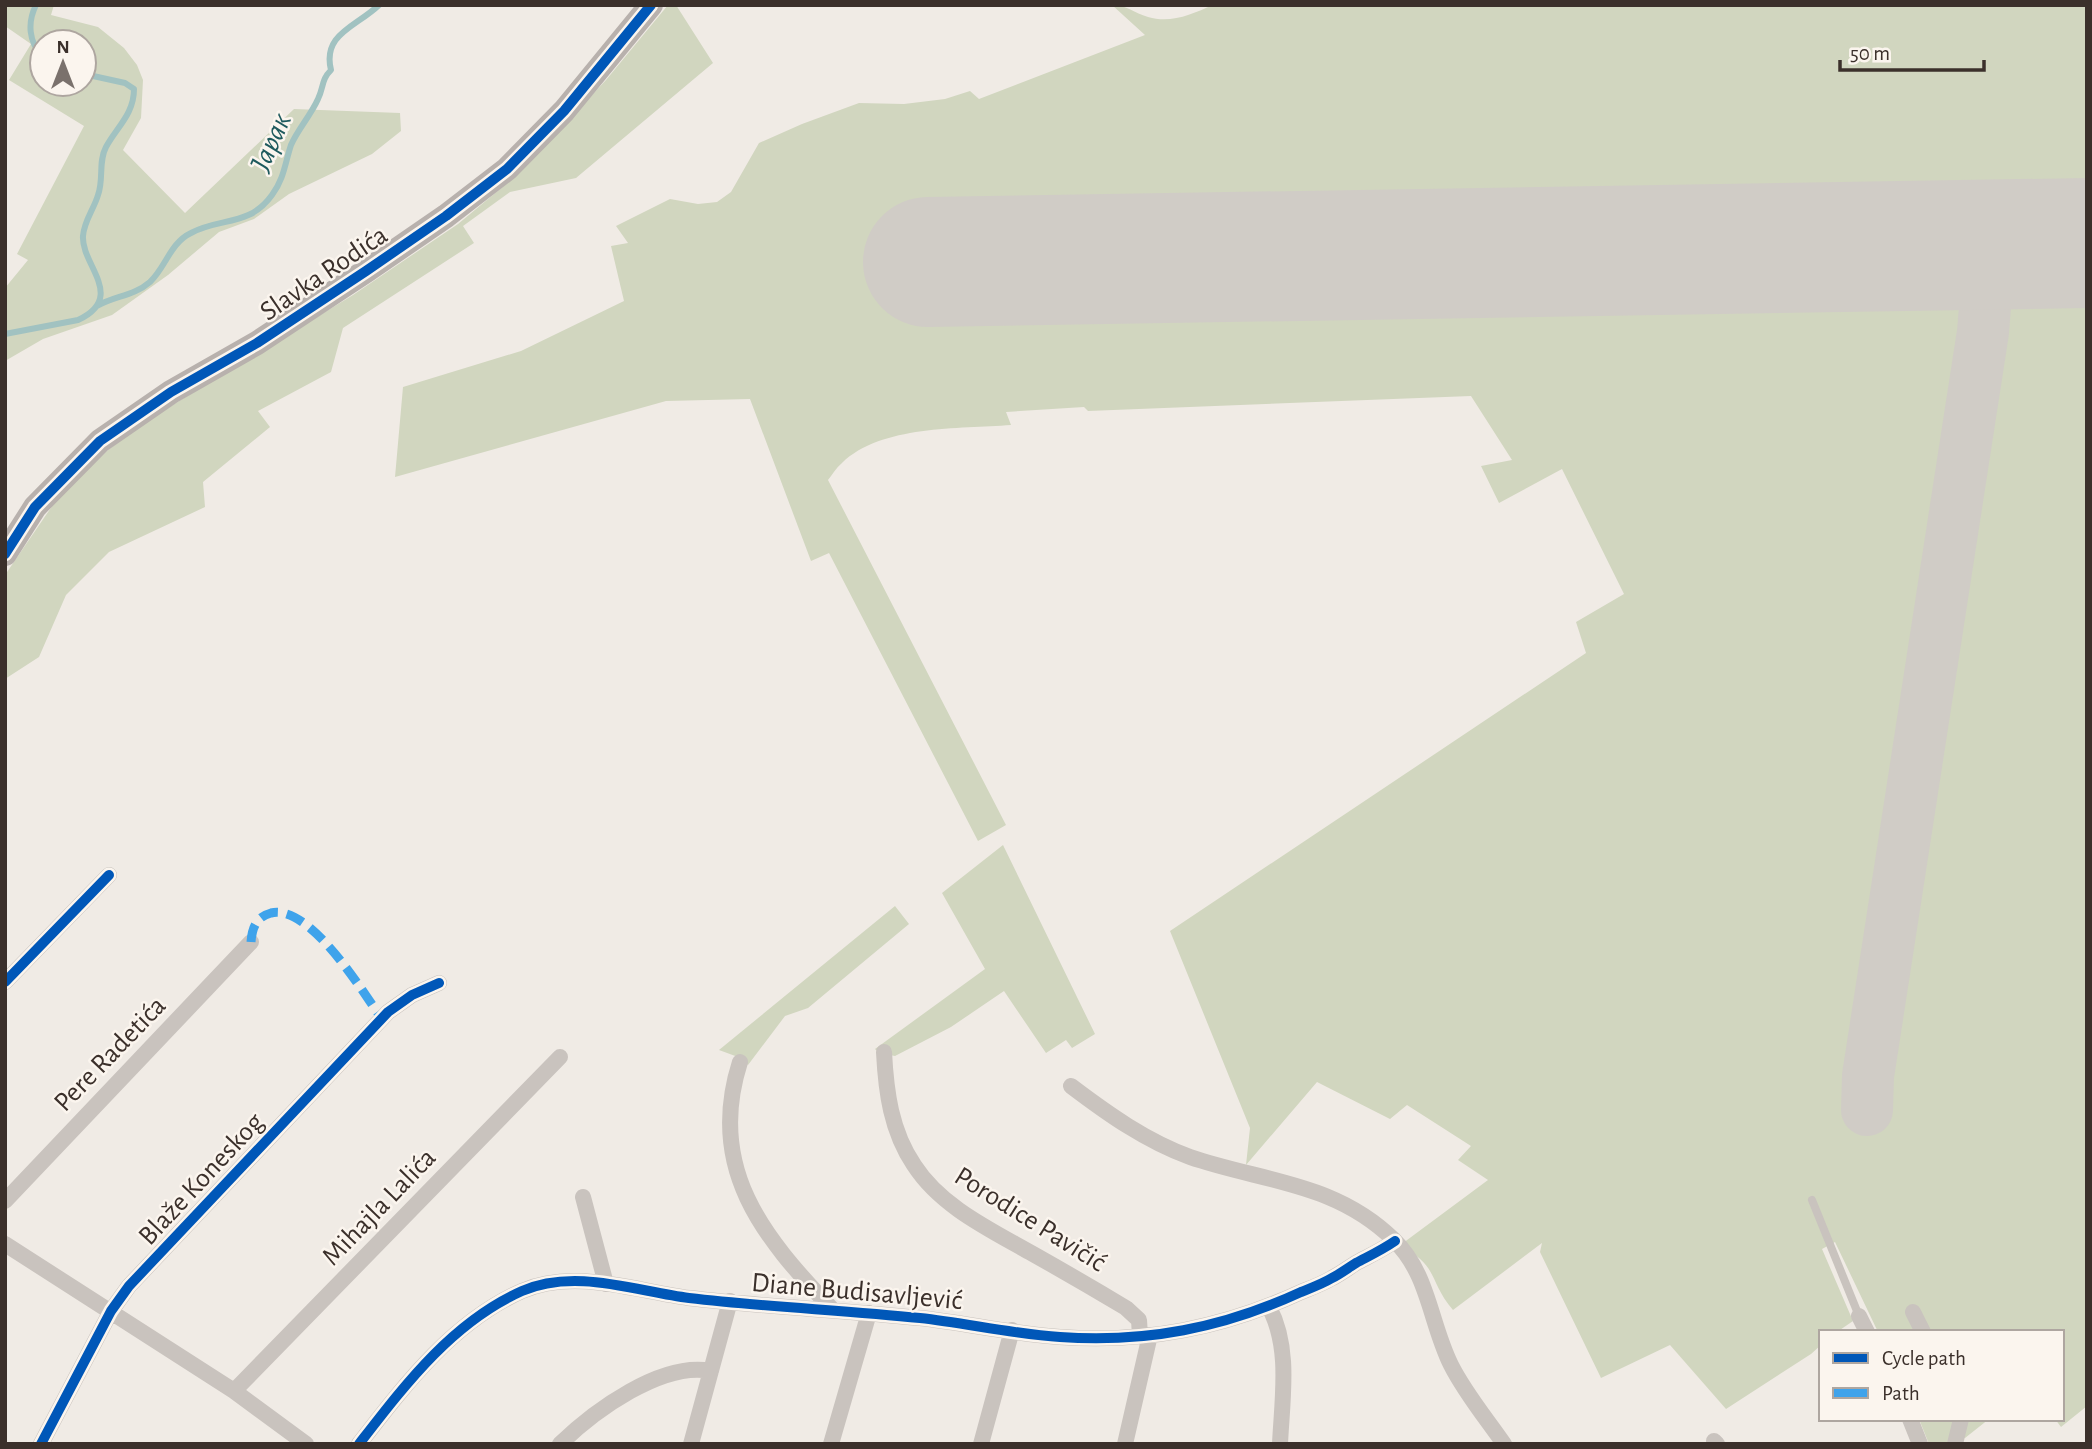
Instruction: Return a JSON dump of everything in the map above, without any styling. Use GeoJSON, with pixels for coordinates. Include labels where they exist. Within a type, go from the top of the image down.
{"type":"FeatureCollection","features":[{"type":"Feature","properties":{"kind":"main road","name":"Slavka Rodića"},"geometry":{"type":"LineString","coordinates":[[5,554],[35,507],[100,442],[171,392],[257,343],[366,271],[446,216],[507,169],[564,111],[651,5]]}},
{"type":"Feature","properties":{"kind":"street"},"geometry":{"type":"LineString","coordinates":[[5,982],[109,875]]}},
{"type":"Feature","properties":{"kind":"street","name":"Pere Radetića"},"geometry":{"type":"LineString","coordinates":[[5,1201],[251,942]]}},
{"type":"Feature","properties":{"kind":"street","name":"Blaže Koneskog"},"geometry":{"type":"LineString","coordinates":[[41,1444],[111,1311],[129,1286],[388,1012],[412,995],[439,983]]}},
{"type":"Feature","properties":{"kind":"street","name":"Porodice Pavičić"},"geometry":{"type":"LineString","coordinates":[[884,1052],[894,1125],[914,1166],[933,1188],[981,1225],[1126,1308],[1139,1320],[1145,1336]]}},
{"type":"Feature","properties":{"kind":"street","name":"Mihajla Lalića"},"geometry":{"type":"LineString","coordinates":[[234,1391],[560,1057]]}},
{"type":"Feature","properties":{"kind":"street"},"geometry":{"type":"LineString","coordinates":[[740,1062],[729,1109],[729,1130],[743,1187],[754,1214],[770,1240],[832,1310]]}},
{"type":"Feature","properties":{"kind":"street"},"geometry":{"type":"LineString","coordinates":[[1072,1086],[1143,1135],[1189,1156],[1315,1190],[1359,1212],[1395,1241],[1416,1266],[1450,1364],[1504,1444]]}},
{"type":"Feature","properties":{"kind":"street"},"geometry":{"type":"LineString","coordinates":[[583,1197],[606,1284]]}},
{"type":"Feature","properties":{"kind":"street","name":"Diane Budisavljević"},"geometry":{"type":"LineString","coordinates":[[359,1444],[408,1381],[439,1349],[493,1307],[522,1291],[546,1283],[566,1281],[606,1284],[688,1298],[869,1313],[1071,1338],[1119,1339],[1180,1332],[1229,1321],[1269,1307],[1330,1280],[1395,1241]]}},
{"type":"Feature","properties":{"kind":"street"},"geometry":{"type":"LineString","coordinates":[[5,1244],[234,1391],[306,1444]]}},
{"type":"Feature","properties":{"kind":"street"},"geometry":{"type":"LineString","coordinates":[[691,1444],[730,1301]]}},
{"type":"Feature","properties":{"kind":"street"},"geometry":{"type":"LineString","coordinates":[[1269,1307],[1279,1328],[1282,1344],[1280,1444]]}},
{"type":"Feature","properties":{"kind":"street"},"geometry":{"type":"LineString","coordinates":[[1913,1312],[1922,1330]]}},
{"type":"Feature","properties":{"kind":"street"},"geometry":{"type":"LineString","coordinates":[[831,1444],[869,1313]]}},
{"type":"Feature","properties":{"kind":"street"},"geometry":{"type":"LineString","coordinates":[[1859,1315],[1866,1330]]}},
{"type":"Feature","properties":{"kind":"street"},"geometry":{"type":"LineString","coordinates":[[981,1444],[1012,1330]]}},
{"type":"Feature","properties":{"kind":"street"},"geometry":{"type":"LineString","coordinates":[[1125,1444],[1145,1336]]}},
{"type":"Feature","properties":{"kind":"street"},"geometry":{"type":"LineString","coordinates":[[560,1444],[577,1427],[597,1413],[653,1380],[677,1371],[711,1371]]}},
{"type":"Feature","properties":{"kind":"street"},"geometry":{"type":"LineString","coordinates":[[1911,1421],[1920,1444]]}},
{"type":"Feature","properties":{"kind":"street"},"geometry":{"type":"LineString","coordinates":[[1955,1444],[1961,1421]]}},
{"type":"Feature","properties":{"kind":"lane"},"geometry":{"type":"LineString","coordinates":[[1812,1200],[1859,1315]]}},
{"type":"Feature","properties":{"kind":"green space"},"geometry":{"type":"Polygon","coordinates":[[[5,5],[54,5],[51,15],[98,27],[124,48],[137,65],[143,80],[141,118],[123,150],[185,213],[294,109],[400,113],[401,131],[372,154],[289,194],[254,219],[219,232],[168,275],[112,315],[43,339],[5,361],[5,288],[28,260],[17,254],[84,126],[38,98],[98,98],[98,28],[28,28],[28,42],[5,26],[5,5]]]}},
{"type":"Feature","properties":{"kind":"green space"},"geometry":{"type":"Polygon","coordinates":[[[668,5],[676,5],[713,63],[576,178],[510,192],[463,226],[474,243],[343,328],[331,372],[258,411],[270,427],[203,482],[205,507],[109,552],[66,595],[39,657],[5,679],[5,575],[59,496],[108,450],[148,420],[353,295],[458,224],[517,175],[606,80],[668,5]]]}},
{"type":"Feature","properties":{"kind":"green space"},"geometry":{"type":"Polygon","coordinates":[[[1112,5],[1148,17],[1165,19],[1181,17],[1213,5],[2087,5],[2087,1406],[2061,1427],[2056,1421],[2064,1421],[2064,1330],[1877,1330],[1835,1242],[1822,1249],[1853,1321],[1840,1330],[1819,1330],[1819,1347],[1811,1354],[1726,1409],[1670,1345],[1601,1378],[1540,1252],[1542,1243],[1453,1310],[1427,1267],[1412,1253],[1399,1246],[1488,1180],[1458,1160],[1471,1146],[1407,1105],[1390,1119],[1317,1082],[1246,1165],[1250,1128],[1170,931],[1586,653],[1576,622],[1624,594],[1562,469],[1499,503],[1481,466],[1512,460],[1471,396],[1088,411],[1084,407],[1006,412],[1011,425],[899,435],[858,451],[842,463],[828,480],[1006,825],[978,841],[829,553],[811,561],[750,399],[666,401],[395,477],[403,387],[521,351],[624,301],[611,246],[628,243],[616,226],[670,199],[698,204],[717,202],[731,192],[759,143],[859,103],[904,104],[945,99],[970,91],[979,99],[1145,35],[1112,5]]]}},
{"type":"Feature","properties":{"kind":"green space"},"geometry":{"type":"Polygon","coordinates":[[[28,49],[28,92],[9,80],[28,49]]]}},
{"type":"Feature","properties":{"kind":"green space"},"geometry":{"type":"Polygon","coordinates":[[[1003,845],[1095,1034],[1072,1048],[1066,1040],[1046,1053],[1004,991],[951,1027],[895,1056],[879,1053],[875,1049],[985,969],[942,893],[1003,845]]]}},
{"type":"Feature","properties":{"kind":"green space"},"geometry":{"type":"Polygon","coordinates":[[[895,906],[909,924],[808,1008],[785,1016],[748,1065],[738,1057],[719,1050],[895,906]]]}},
{"type":"Feature","properties":{"kind":"green space"},"geometry":{"type":"Polygon","coordinates":[[[1920,1421],[1986,1421],[1965,1438],[1952,1435],[1948,1444],[1929,1444],[1920,1421]]]}},
{"type":"Feature","properties":{"kind":"waterway"},"geometry":{"type":"LineString","coordinates":[[31,28],[36,5]]}},
{"type":"Feature","properties":{"kind":"waterway","name":"Јарак"},"geometry":{"type":"LineString","coordinates":[[97,306],[150,282],[184,237],[202,228],[244,217],[263,205],[279,183],[291,145],[315,105],[331,70],[331,48],[336,39],[379,5]]}},
{"type":"Feature","properties":{"kind":"waterway"},"geometry":{"type":"LineString","coordinates":[[5,334],[78,320],[92,311],[99,301],[101,291],[84,247],[83,236],[100,189],[104,153],[128,113],[134,89],[125,83],[98,77]]}},
{"type":"Feature","properties":{"kind":"taxiway"},"geometry":{"type":"LineString","coordinates":[[1867,1110],[1868,1076],[1983,332],[1990,244]]}},
{"type":"Feature","properties":{"kind":"runway"},"geometry":{"type":"LineString","coordinates":[[928,262],[2087,243]]}},
{"type":"Feature","properties":{"kind":"marked path"},"geometry":{"type":"LineString","coordinates":[[251,942],[256,924],[271,913],[286,914],[302,922],[334,952],[382,1019]]}},
{"type":"Feature","properties":{"kind":"cycle path"},"geometry":{"type":"LineString","coordinates":[[5,554],[35,507],[100,441],[171,392],[257,343],[366,271],[446,216],[507,169],[564,111],[651,5]]}},
{"type":"Feature","properties":{"kind":"cycle path"},"geometry":{"type":"LineString","coordinates":[[5,982],[109,875]]}},
{"type":"Feature","properties":{"kind":"cycle path"},"geometry":{"type":"LineString","coordinates":[[41,1444],[111,1311],[129,1286],[388,1012],[412,995],[439,983]]}},
{"type":"Feature","properties":{"kind":"cycle path"},"geometry":{"type":"LineString","coordinates":[[359,1444],[412,1378],[452,1338],[497,1304],[542,1284],[584,1281],[689,1298],[920,1318],[1042,1336],[1123,1338],[1213,1324],[1272,1305],[1338,1275],[1395,1241]]}}]}
